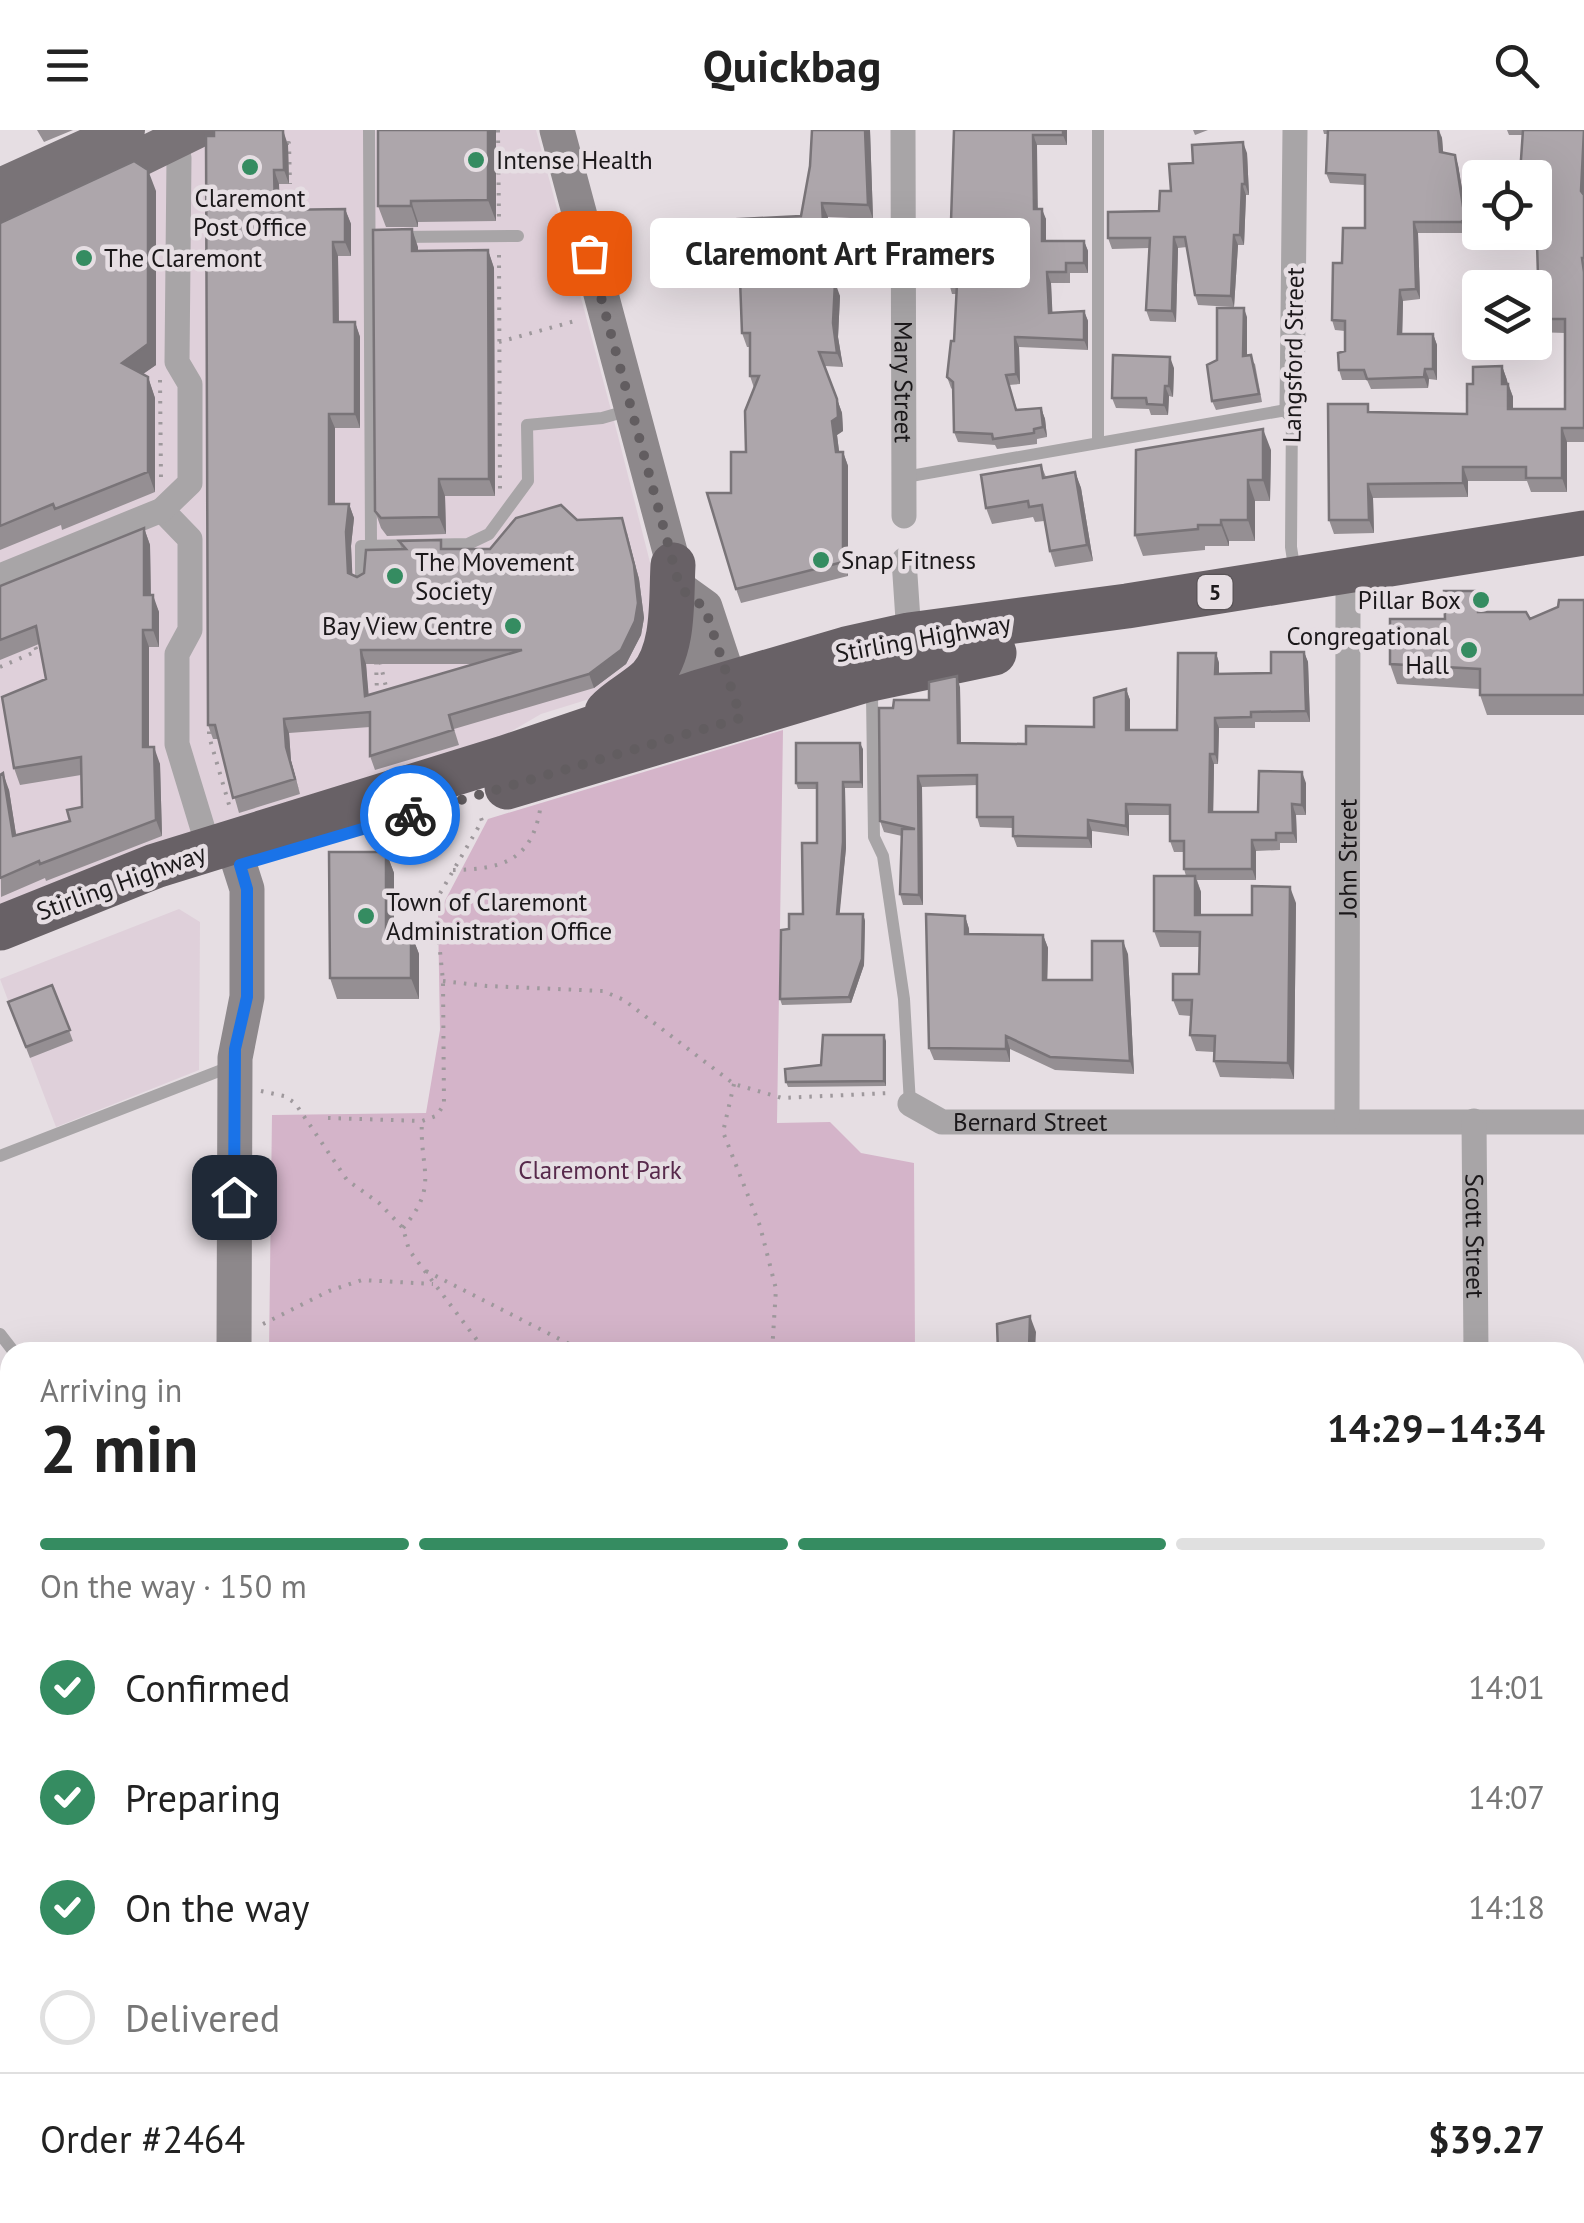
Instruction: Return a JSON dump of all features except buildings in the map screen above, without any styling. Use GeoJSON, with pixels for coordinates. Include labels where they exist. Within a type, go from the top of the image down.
{"type":"FeatureCollection","features":[{"type":"Feature","properties":{"kind":"highway","name":"Stirling Highway"},"geometry":{"type":"LineString","coordinates":[[0,928],[155,866],[224,857],[720,705],[846,649],[909,635],[1584,534]]}},
{"type":"Feature","properties":{"kind":"highway","name":"Stirling Highway"},"geometry":{"type":"LineString","coordinates":[[0,955],[177,884],[224,857],[596,725],[866,680],[947,661],[1584,559]]}},
{"type":"Feature","properties":{"kind":"highway"},"geometry":{"type":"LineString","coordinates":[[596,725],[619,699],[648,680],[661,662],[677,577]]}},
{"type":"Feature","properties":{"kind":"main road"},"geometry":{"type":"LineString","coordinates":[[0,186],[126,130]]}},
{"type":"Feature","properties":{"kind":"main road"},"geometry":{"type":"LineString","coordinates":[[556,130],[677,577],[678,616],[720,705]]}},
{"type":"Feature","properties":{"kind":"main road"},"geometry":{"type":"LineString","coordinates":[[0,222],[61,196],[180,134]]}},
{"type":"Feature","properties":{"kind":"main road"},"geometry":{"type":"LineString","coordinates":[[224,857],[224,998],[235,1069],[234,1342]]}},
{"type":"Feature","properties":{"kind":"street","name":"Mary Street"},"geometry":{"type":"LineString","coordinates":[[904,130],[904,516]]}},
{"type":"Feature","properties":{"kind":"street","name":"Langsford Street"},"geometry":{"type":"LineString","coordinates":[[1292,409],[1295,130]]}},
{"type":"Feature","properties":{"kind":"street"},"geometry":{"type":"LineString","coordinates":[[0,576],[162,510],[190,483],[190,384],[177,362],[180,134]]}},
{"type":"Feature","properties":{"kind":"street"},"geometry":{"type":"LineString","coordinates":[[162,510],[190,539],[190,630],[177,654],[176,744],[224,857]]}},
{"type":"Feature","properties":{"kind":"street"},"geometry":{"type":"LineString","coordinates":[[904,560],[909,635]]}},
{"type":"Feature","properties":{"kind":"street","name":"John Street"},"geometry":{"type":"LineString","coordinates":[[1347,1120],[1348,595]]}},
{"type":"Feature","properties":{"kind":"street","name":"Bernard Street"},"geometry":{"type":"LineString","coordinates":[[909,1098],[942,1122],[1584,1122]]}},
{"type":"Feature","properties":{"kind":"street","name":"Scott Street"},"geometry":{"type":"LineString","coordinates":[[1474,1122],[1476,1342]]}},
{"type":"Feature","properties":{"kind":"lane"},"geometry":{"type":"LineString","coordinates":[[369,130],[371,545]]}},
{"type":"Feature","properties":{"kind":"lane"},"geometry":{"type":"LineString","coordinates":[[1098,130],[1098,443]]}},
{"type":"Feature","properties":{"kind":"lane"},"geometry":{"type":"LineString","coordinates":[[370,238],[518,236]]}},
{"type":"Feature","properties":{"kind":"lane"},"geometry":{"type":"LineString","coordinates":[[905,477],[1292,409]]}},
{"type":"Feature","properties":{"kind":"lane","name":"Langsford Street"},"geometry":{"type":"LineString","coordinates":[[1292,409],[1295,580]]}},
{"type":"Feature","properties":{"kind":"lane"},"geometry":{"type":"LineString","coordinates":[[360,581],[360,546],[475,542],[489,534],[528,481],[528,426],[602,418],[632,410]]}},
{"type":"Feature","properties":{"kind":"lane"},"geometry":{"type":"LineString","coordinates":[[866,680],[872,696],[874,837],[883,856],[904,999],[909,1098]]}},
{"type":"Feature","properties":{"kind":"lane"},"geometry":{"type":"LineString","coordinates":[[0,1156],[235,1069]]}},
{"type":"Feature","properties":{"kind":"path"},"geometry":{"type":"LineString","coordinates":[[498,130],[500,498]]}},
{"type":"Feature","properties":{"kind":"path"},"geometry":{"type":"LineString","coordinates":[[280,143],[290,143],[290,184]]}},
{"type":"Feature","properties":{"kind":"path"},"geometry":{"type":"LineString","coordinates":[[499,342],[575,321]]}},
{"type":"Feature","properties":{"kind":"path"},"geometry":{"type":"LineString","coordinates":[[148,384],[160,379]]}},
{"type":"Feature","properties":{"kind":"path"},"geometry":{"type":"LineString","coordinates":[[0,666],[37,652],[31,637]]}},
{"type":"Feature","properties":{"kind":"path"},"geometry":{"type":"LineString","coordinates":[[378,698],[373,656],[380,658],[389,696]]}},
{"type":"Feature","properties":{"kind":"path"},"geometry":{"type":"LineString","coordinates":[[368,680],[376,679]]}},
{"type":"Feature","properties":{"kind":"path"},"geometry":{"type":"LineString","coordinates":[[453,870],[485,870],[512,862],[536,831],[543,796]]}},
{"type":"Feature","properties":{"kind":"path"},"geometry":{"type":"LineString","coordinates":[[328,1118],[422,1122],[436,1116],[444,1105],[442,981],[435,902],[482,820],[480,814]]}},
{"type":"Feature","properties":{"kind":"path"},"geometry":{"type":"LineString","coordinates":[[442,981],[604,990],[624,1000],[734,1084],[782,1098],[909,1098]]}},
{"type":"Feature","properties":{"kind":"path"},"geometry":{"type":"LineString","coordinates":[[235,1069],[263,1091],[296,1102],[347,1180],[404,1228],[409,1250],[478,1342]]}},
{"type":"Feature","properties":{"kind":"path"},"geometry":{"type":"LineString","coordinates":[[734,1084],[723,1132],[760,1226],[776,1289],[773,1342]]}},
{"type":"Feature","properties":{"kind":"path"},"geometry":{"type":"LineString","coordinates":[[404,1228],[426,1192],[420,1146],[422,1122]]}},
{"type":"Feature","properties":{"kind":"path"},"geometry":{"type":"LineString","coordinates":[[426,1271],[566,1342]]}},
{"type":"Feature","properties":{"kind":"path"},"geometry":{"type":"LineString","coordinates":[[238,1342],[329,1291],[362,1280],[433,1284]]}},
{"type":"Feature","properties":{"kind":"shaded area"},"geometry":{"type":"Polygon","coordinates":[[[211,130],[536,130],[659,598],[660,627],[612,692],[541,714],[467,757],[0,917],[0,232],[211,130]]]}},
{"type":"Feature","properties":{"kind":"shaded area"},"geometry":{"type":"Polygon","coordinates":[[[179,909],[200,922],[199,1070],[56,1127],[0,979],[179,909]]]}},
{"type":"Feature","properties":{"kind":"green space","name":"Claremont Park"},"geometry":{"type":"Polygon","coordinates":[[[783,730],[777,1123],[830,1122],[861,1153],[914,1163],[915,1342],[269,1342],[272,1115],[426,1113],[440,1030],[438,914],[488,819],[783,730]]]}},
{"type":"Feature","properties":{"kind":"way so far"},"geometry":{"type":"LineString","coordinates":[[410,815],[741,718],[705,608],[680,588],[589,253]]}},
{"type":"Feature","properties":{"kind":"place","name":"Intense Health"},"geometry":{"type":"Point","coordinates":[476,160]}},
{"type":"Feature","properties":{"kind":"place","name":"Claremont Post Office"},"geometry":{"type":"Point","coordinates":[250,167]}},
{"type":"Feature","properties":{"kind":"place","name":"Claremont Art Framers"},"geometry":{"type":"Point","coordinates":[589,253]}},
{"type":"Feature","properties":{"kind":"place","name":"The Claremont"},"geometry":{"type":"Point","coordinates":[84,258]}},
{"type":"Feature","properties":{"kind":"place","name":"Snap Fitness"},"geometry":{"type":"Point","coordinates":[821,560]}},
{"type":"Feature","properties":{"kind":"place","name":"The Movement Society"},"geometry":{"type":"Point","coordinates":[395,576]}},
{"type":"Feature","properties":{"kind":"place","name":"Pillar Box"},"geometry":{"type":"Point","coordinates":[1481,600]}},
{"type":"Feature","properties":{"kind":"place","name":"Bay View Centre"},"geometry":{"type":"Point","coordinates":[513,626]}},
{"type":"Feature","properties":{"kind":"place","name":"Congregational Hall"},"geometry":{"type":"Point","coordinates":[1469,650]}},
{"type":"Feature","properties":{"kind":"place","name":"Town of Claremont Administration Office"},"geometry":{"type":"Point","coordinates":[366,916]}},
{"type":"Feature","properties":{"kind":"route"},"geometry":{"type":"LineString","coordinates":[[234,1197],[235,1049],[247,997],[247,889],[240,865],[410,815]]}}]}
